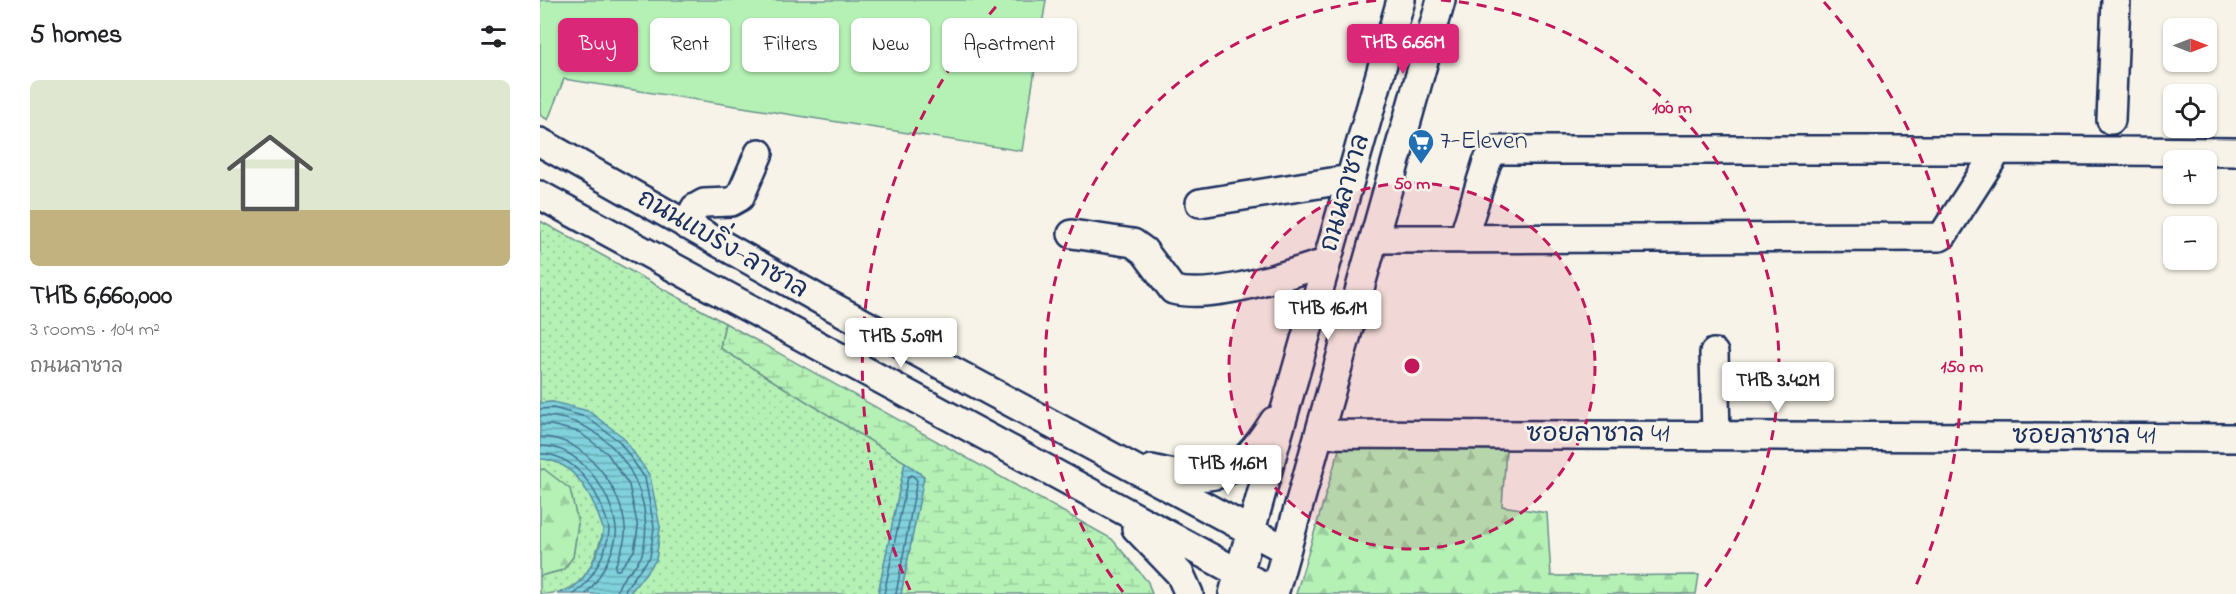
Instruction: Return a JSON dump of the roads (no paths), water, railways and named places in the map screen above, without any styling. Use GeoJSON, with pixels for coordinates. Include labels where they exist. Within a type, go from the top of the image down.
{"type":"FeatureCollection","features":[{"type":"Feature","properties":{"kind":"street","name":"ถนนลาซาล"},"geometry":{"type":"LineString","coordinates":[[1236,584],[1401,0]]}},
{"type":"Feature","properties":{"kind":"street","name":"ถนนลาซาล"},"geometry":{"type":"LineString","coordinates":[[1274,593],[1441,0]]}},
{"type":"Feature","properties":{"kind":"street"},"geometry":{"type":"LineString","coordinates":[[2110,120],[2116,0]]}},
{"type":"Feature","properties":{"kind":"street","name":"ถนนแบริ่ง-ลาซาล"},"geometry":{"type":"LineString","coordinates":[[540,142],[824,302],[1287,550]]}},
{"type":"Feature","properties":{"kind":"street"},"geometry":{"type":"LineString","coordinates":[[1463,239],[1487,162],[1492,153],[1497,150],[2236,152]]}},
{"type":"Feature","properties":{"kind":"street"},"geometry":{"type":"LineString","coordinates":[[1375,239],[1940,237],[1998,150]]}},
{"type":"Feature","properties":{"kind":"street"},"geometry":{"type":"LineString","coordinates":[[686,225],[695,208],[704,203],[731,202],[740,197],[759,153]]}},
{"type":"Feature","properties":{"kind":"street"},"geometry":{"type":"LineString","coordinates":[[1200,203],[1350,179]]}},
{"type":"Feature","properties":{"kind":"street","name":"ถนนแบริ่ง-ลาซาล"},"geometry":{"type":"LineString","coordinates":[[540,195],[1091,494],[1236,584],[1274,593]]}},
{"type":"Feature","properties":{"kind":"street"},"geometry":{"type":"LineString","coordinates":[[1072,234],[1133,243],[1144,251],[1173,290],[1185,293],[1234,287],[1326,263]]}},
{"type":"Feature","properties":{"kind":"street"},"geometry":{"type":"LineString","coordinates":[[1714,353],[1716,435]]}},
{"type":"Feature","properties":{"kind":"street"},"geometry":{"type":"LineString","coordinates":[[1095,448],[1131,464],[1164,472],[1192,477],[1215,477],[1235,469],[1259,445],[1279,413],[1295,375]]}},
{"type":"Feature","properties":{"kind":"street","name":"ซอยลาซาล 41"},"geometry":{"type":"LineString","coordinates":[[1320,434],[2236,438]]}},
{"type":"Feature","properties":{"kind":"street"},"geometry":{"type":"LineString","coordinates":[[1091,494],[1133,524],[1157,548],[1180,574],[1190,594]]}},
{"type":"Feature","properties":{"kind":"water"},"geometry":{"type":"Polygon","coordinates":[[[553,402],[588,411],[623,437],[650,476],[660,527],[656,560],[629,594],[557,594],[572,588],[584,577],[597,553],[603,527],[585,487],[578,478],[561,464],[540,459],[540,403],[553,402]]]}},
{"type":"Feature","properties":{"kind":"water"},"geometry":{"type":"Polygon","coordinates":[[[905,462],[924,477],[901,594],[878,594],[905,462]]]}},
{"type":"Feature","properties":{"kind":"place","name":"7-Eleven"},"geometry":{"type":"Point","coordinates":[1421,165]}}]}
